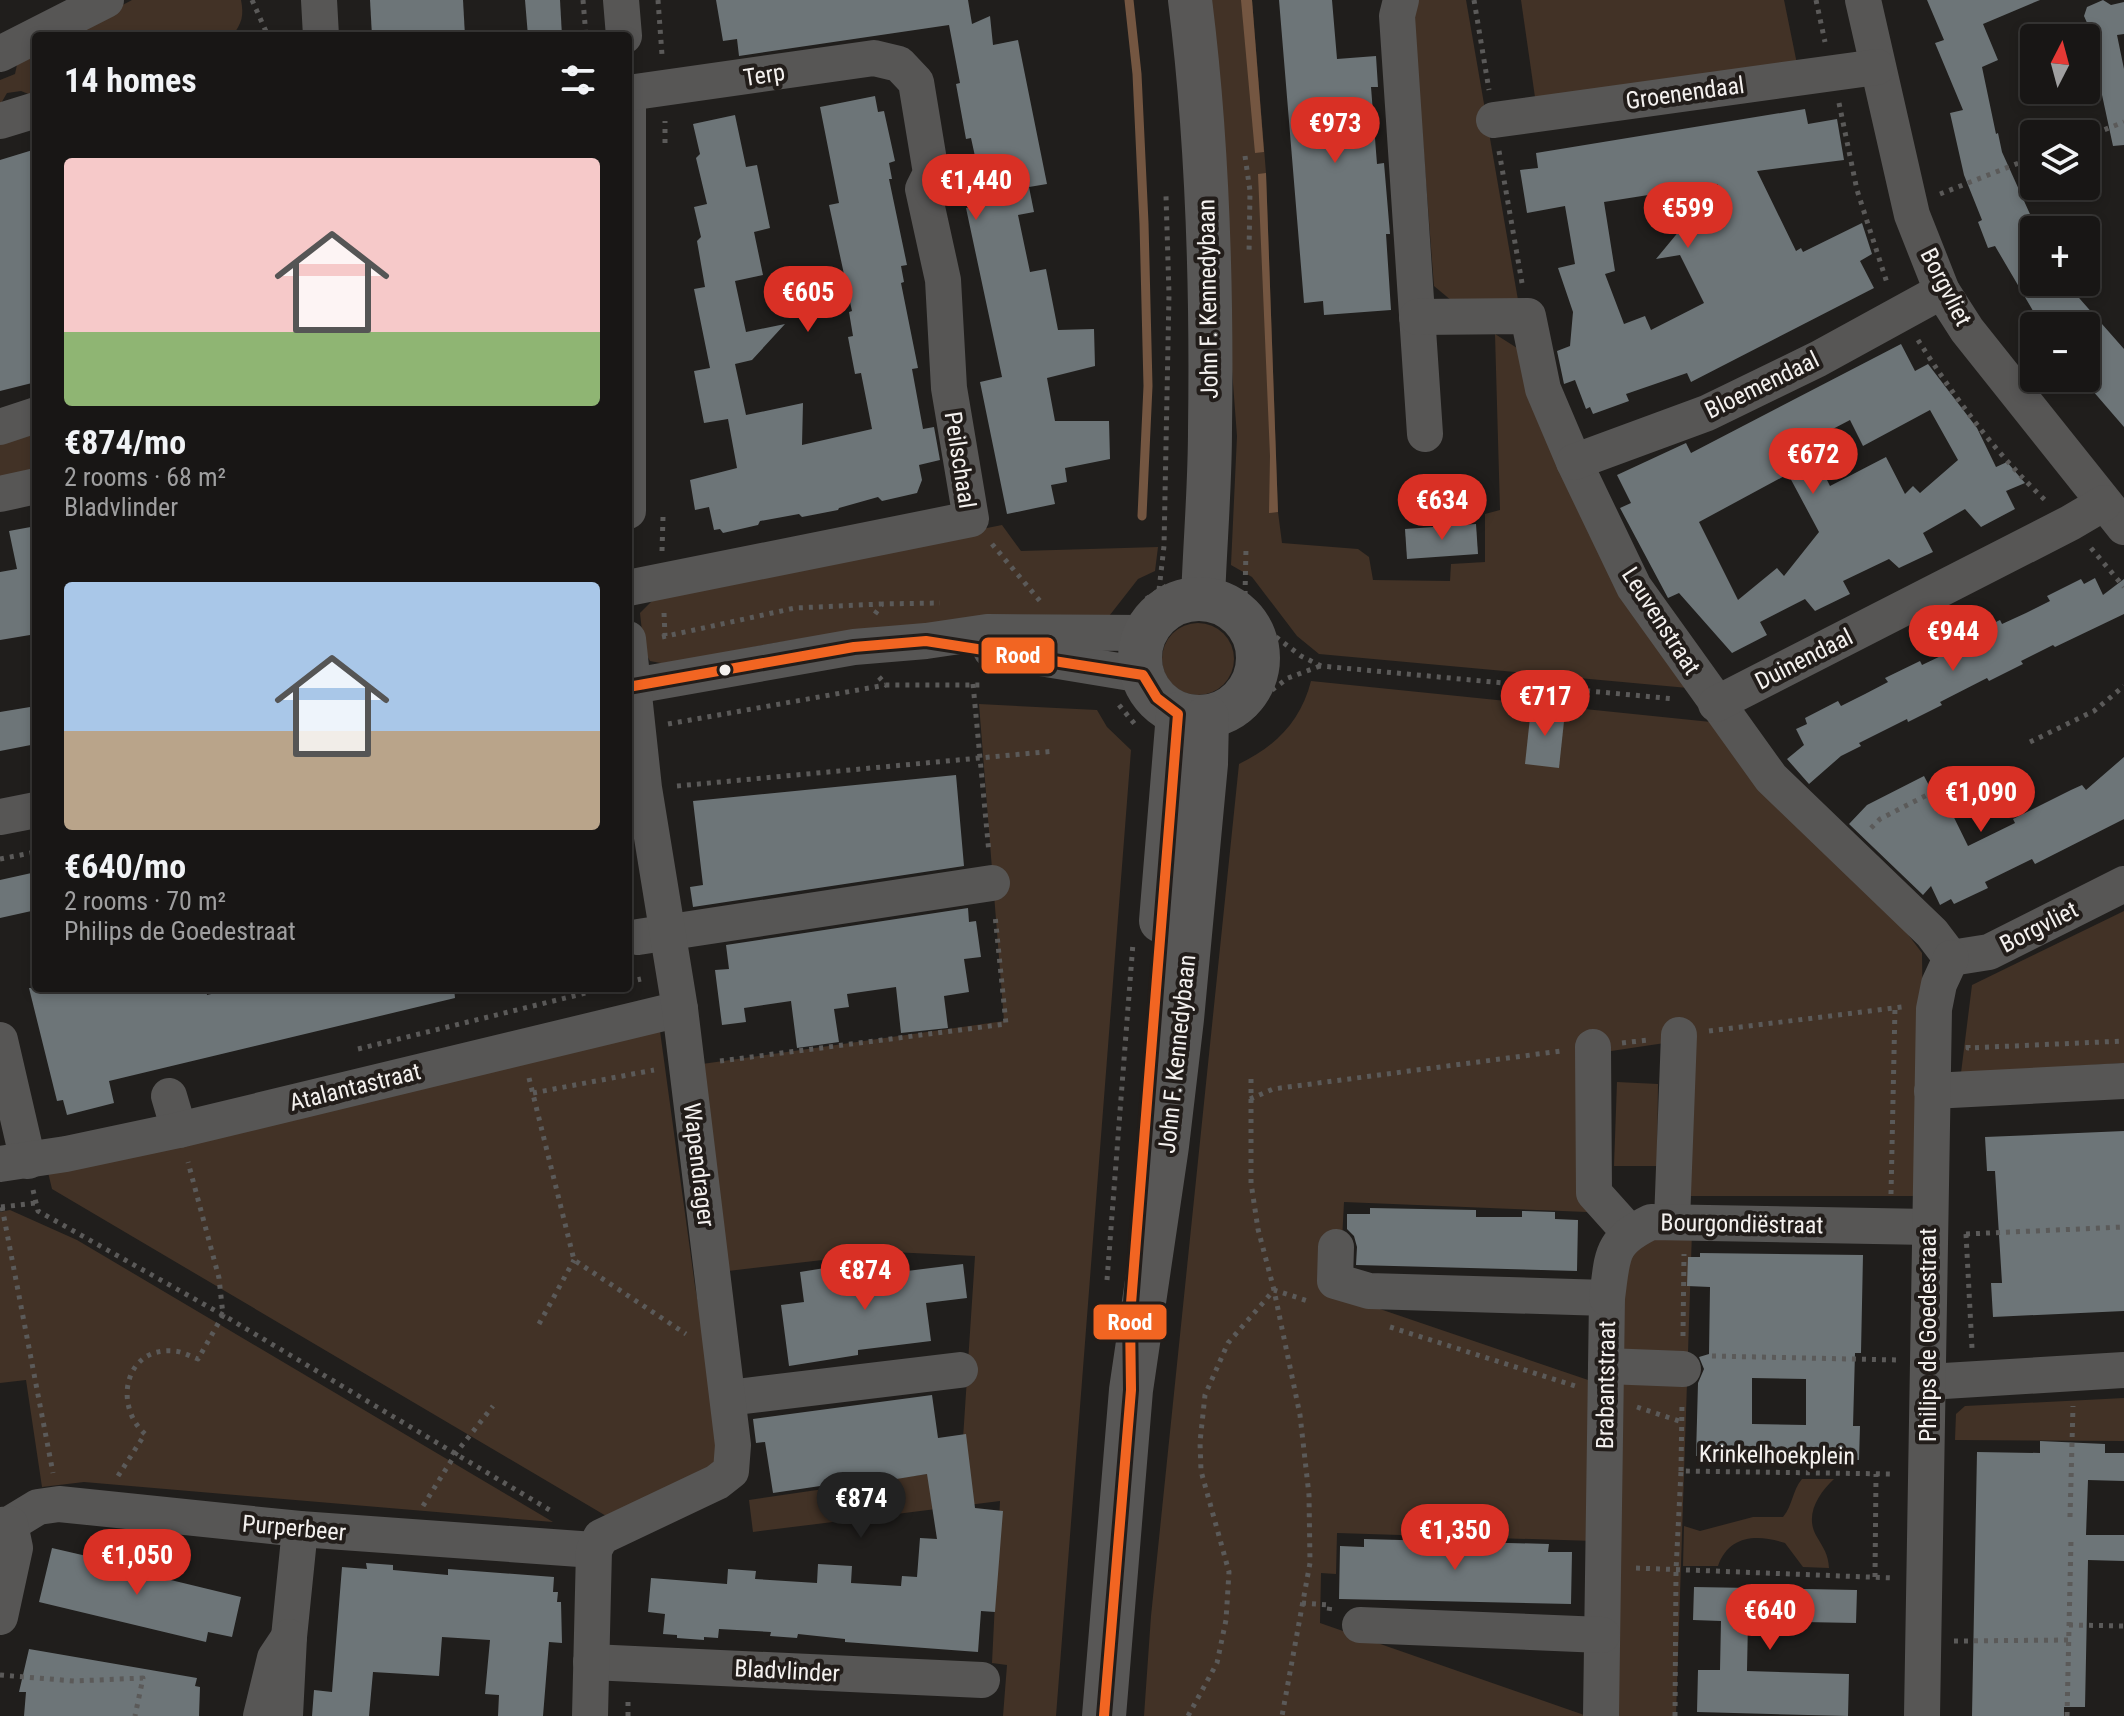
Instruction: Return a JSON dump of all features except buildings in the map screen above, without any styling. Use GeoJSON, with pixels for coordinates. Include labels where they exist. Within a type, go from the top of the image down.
{"type":"FeatureCollection","features":[{"type":"Feature","properties":{"kind":"main road","name":"John F. Kennedybaan"},"geometry":{"type":"LineString","coordinates":[[1190,0],[1199,68],[1207,229],[1210,431],[1203,590]]}},
{"type":"Feature","properties":{"kind":"main road"},"geometry":{"type":"LineString","coordinates":[[1203,590],[1242,617],[1254,636],[1258,658],[1254,680],[1243,699],[1226,711],[1197,722],[1163,705],[1150,692],[1137,647],[1153,622],[1168,608],[1203,590]]}},
{"type":"Feature","properties":{"kind":"main road","name":"John F. Kennedybaan"},"geometry":{"type":"LineString","coordinates":[[1104,1716],[1131,1390],[1167,1146],[1182,1019],[1197,722]]}},
{"type":"Feature","properties":{"kind":"street"},"geometry":{"type":"LineString","coordinates":[[43,32],[106,0]]}},
{"type":"Feature","properties":{"kind":"street"},"geometry":{"type":"LineString","coordinates":[[621,0],[624,32]]}},
{"type":"Feature","properties":{"kind":"street"},"geometry":{"type":"LineString","coordinates":[[1401,0],[1397,16],[1425,434]]}},
{"type":"Feature","properties":{"kind":"street","name":"Borgvliet"},"geometry":{"type":"LineString","coordinates":[[1863,0],[1885,59],[1912,215],[1955,293],[1967,330],[2112,501]]}},
{"type":"Feature","properties":{"kind":"street"},"geometry":{"type":"LineString","coordinates":[[0,54],[32,38]]}},
{"type":"Feature","properties":{"kind":"street","name":"Terp"},"geometry":{"type":"LineString","coordinates":[[632,92],[874,58],[899,64]]}},
{"type":"Feature","properties":{"kind":"street","name":"Groenendaal"},"geometry":{"type":"LineString","coordinates":[[1494,120],[1885,59]]}},
{"type":"Feature","properties":{"kind":"street","name":"Peilschaal"},"geometry":{"type":"LineString","coordinates":[[632,587],[971,519],[949,388],[943,280],[923,189],[931,173],[916,82],[899,64]]}},
{"type":"Feature","properties":{"kind":"street"},"geometry":{"type":"LineString","coordinates":[[0,121],[32,111]]}},
{"type":"Feature","properties":{"kind":"street","name":"Bloemendaal"},"geometry":{"type":"LineString","coordinates":[[1574,462],[1707,413],[1955,293]]}},
{"type":"Feature","properties":{"kind":"street"},"geometry":{"type":"LineString","coordinates":[[1417,317],[1528,316]]}},
{"type":"Feature","properties":{"kind":"street","name":"Leuvenstraat"},"geometry":{"type":"LineString","coordinates":[[1528,316],[1543,389],[1634,587],[1771,778],[1932,933],[1951,958]]}},
{"type":"Feature","properties":{"kind":"street"},"geometry":{"type":"LineString","coordinates":[[0,427],[32,416]]}},
{"type":"Feature","properties":{"kind":"street"},"geometry":{"type":"LineString","coordinates":[[0,494],[32,487]]}},
{"type":"Feature","properties":{"kind":"street","name":"Duinendaal"},"geometry":{"type":"LineString","coordinates":[[1716,704],[2112,501]]}},
{"type":"Feature","properties":{"kind":"street"},"geometry":{"type":"LineString","coordinates":[[632,686],[854,647],[926,641],[1027,655],[1137,647]]}},
{"type":"Feature","properties":{"kind":"street","name":"Wapendrager"},"geometry":{"type":"LineString","coordinates":[[582,1542],[601,1537],[717,1482],[731,1471],[733,1445],[728,1398],[670,1068],[653,935],[644,788],[632,699]]}},
{"type":"Feature","properties":{"kind":"street"},"geometry":{"type":"LineString","coordinates":[[0,817],[32,811]]}},
{"type":"Feature","properties":{"kind":"street"},"geometry":{"type":"LineString","coordinates":[[653,935],[992,883]]}},
{"type":"Feature","properties":{"kind":"street","name":"Borgvliet"},"geometry":{"type":"LineString","coordinates":[[1951,958],[1989,952],[2124,884]]}},
{"type":"Feature","properties":{"kind":"street","name":"Philips de Goedestraat"},"geometry":{"type":"LineString","coordinates":[[1922,1716],[1934,1009],[1939,984],[1951,958]]}},
{"type":"Feature","properties":{"kind":"street","name":"Atalantastraat"},"geometry":{"type":"LineString","coordinates":[[14,1162],[179,1130],[663,1013]]}},
{"type":"Feature","properties":{"kind":"street"},"geometry":{"type":"LineString","coordinates":[[1672,1221],[1679,1035]]}},
{"type":"Feature","properties":{"kind":"street"},"geometry":{"type":"LineString","coordinates":[[0,1040],[14,1162]]}},
{"type":"Feature","properties":{"kind":"street"},"geometry":{"type":"LineString","coordinates":[[1593,1047],[1594,1193],[1629,1232]]}},
{"type":"Feature","properties":{"kind":"street"},"geometry":{"type":"LineString","coordinates":[[1932,1091],[2124,1081]]}},
{"type":"Feature","properties":{"kind":"street"},"geometry":{"type":"LineString","coordinates":[[169,1096],[179,1130]]}},
{"type":"Feature","properties":{"kind":"street","name":"Bourgondiëstraat"},"geometry":{"type":"LineString","coordinates":[[1607,1298],[1613,1251],[1629,1232],[1651,1222],[1929,1230]]}},
{"type":"Feature","properties":{"kind":"street","name":"Brabantstraat"},"geometry":{"type":"LineString","coordinates":[[1336,1247],[1335,1281],[1369,1291],[1607,1298],[1601,1716]]}},
{"type":"Feature","properties":{"kind":"street"},"geometry":{"type":"LineString","coordinates":[[1606,1381],[1690,1363]]}},
{"type":"Feature","properties":{"kind":"street"},"geometry":{"type":"LineString","coordinates":[[728,1398],[960,1370]]}},
{"type":"Feature","properties":{"kind":"street"},"geometry":{"type":"LineString","coordinates":[[1928,1371],[2074,1373],[2124,1370]]}},
{"type":"Feature","properties":{"kind":"street","name":"Purperbeer"},"geometry":{"type":"LineString","coordinates":[[5,1525],[38,1507],[59,1504],[300,1529],[582,1542]]}},
{"type":"Feature","properties":{"kind":"street"},"geometry":{"type":"LineString","coordinates":[[0,1617],[15,1548],[5,1525]]}},
{"type":"Feature","properties":{"kind":"street"},"geometry":{"type":"LineString","coordinates":[[285,1716],[300,1529]]}},
{"type":"Feature","properties":{"kind":"street"},"geometry":{"type":"LineString","coordinates":[[582,1542],[591,1662],[590,1716]]}},
{"type":"Feature","properties":{"kind":"street"},"geometry":{"type":"LineString","coordinates":[[1360,1625],[1602,1635]]}},
{"type":"Feature","properties":{"kind":"street"},"geometry":{"type":"LineString","coordinates":[[261,1716],[275,1658],[289,1637]]}},
{"type":"Feature","properties":{"kind":"street","name":"Bladvlinder"},"geometry":{"type":"LineString","coordinates":[[591,1662],[982,1680]]}},
{"type":"Feature","properties":{"kind":"path"},"geometry":{"type":"LineString","coordinates":[[252,0],[266,32]]}},
{"type":"Feature","properties":{"kind":"path"},"geometry":{"type":"LineString","coordinates":[[583,0],[586,32]]}},
{"type":"Feature","properties":{"kind":"path"},"geometry":{"type":"LineString","coordinates":[[1474,0],[1528,316]]}},
{"type":"Feature","properties":{"kind":"path"},"geometry":{"type":"LineString","coordinates":[[2100,131],[2124,122]]}},
{"type":"Feature","properties":{"kind":"path"},"geometry":{"type":"LineString","coordinates":[[1935,182],[1938,195],[2020,163]]}},
{"type":"Feature","properties":{"kind":"path","name":"John F. Kennedybaan"},"geometry":{"type":"LineString","coordinates":[[1159,590],[1164,546],[1169,294],[1166,185]]}},
{"type":"Feature","properties":{"kind":"path"},"geometry":{"type":"LineString","coordinates":[[971,519],[1041,602]]}},
{"type":"Feature","properties":{"kind":"path"},"geometry":{"type":"LineString","coordinates":[[1137,647],[1132,615],[1159,590],[1189,580],[1203,590],[1226,584],[1245,595],[1263,615],[1274,636],[1277,656],[1270,691],[1261,706],[1234,728],[1197,722]]}},
{"type":"Feature","properties":{"kind":"path"},"geometry":{"type":"LineString","coordinates":[[632,640],[795,608],[882,604]]}},
{"type":"Feature","properties":{"kind":"path"},"geometry":{"type":"LineString","coordinates":[[1274,636],[1321,666],[1716,704]]}},
{"type":"Feature","properties":{"kind":"path"},"geometry":{"type":"LineString","coordinates":[[1270,691],[1288,678],[1321,666]]}},
{"type":"Feature","properties":{"kind":"path"},"geometry":{"type":"LineString","coordinates":[[533,1093],[670,1068],[1006,1024],[973,684]]}},
{"type":"Feature","properties":{"kind":"path"},"geometry":{"type":"LineString","coordinates":[[637,730],[886,685]]}},
{"type":"Feature","properties":{"kind":"path"},"geometry":{"type":"LineString","coordinates":[[2030,742],[2094,711],[2124,686]]}},
{"type":"Feature","properties":{"kind":"path"},"geometry":{"type":"LineString","coordinates":[[644,788],[1055,751]]}},
{"type":"Feature","properties":{"kind":"path"},"geometry":{"type":"LineString","coordinates":[[1849,853],[1880,819],[1972,772]]}},
{"type":"Feature","properties":{"kind":"path"},"geometry":{"type":"LineString","coordinates":[[0,859],[32,853]]}},
{"type":"Feature","properties":{"kind":"path"},"geometry":{"type":"LineString","coordinates":[[653,935],[642,979],[663,1013],[670,1068],[655,1086]]}},
{"type":"Feature","properties":{"kind":"path"},"geometry":{"type":"LineString","coordinates":[[1106,1288],[1133,939]]}},
{"type":"Feature","properties":{"kind":"path"},"geometry":{"type":"LineString","coordinates":[[632,981],[642,979]]}},
{"type":"Feature","properties":{"kind":"path"},"geometry":{"type":"LineString","coordinates":[[1890,1227],[1895,1007]]}},
{"type":"Feature","properties":{"kind":"path"},"geometry":{"type":"LineString","coordinates":[[1968,1048],[2124,1041]]}},
{"type":"Feature","properties":{"kind":"path"},"geometry":{"type":"LineString","coordinates":[[522,1046],[574,1260],[539,1324]]}},
{"type":"Feature","properties":{"kind":"path"},"geometry":{"type":"LineString","coordinates":[[1251,1079],[1251,1183],[1258,1229],[1300,1415],[1309,1495],[1310,1563],[1282,1716]]}},
{"type":"Feature","properties":{"kind":"path"},"geometry":{"type":"LineString","coordinates":[[98,1507],[145,1434],[129,1412],[126,1388],[131,1374],[145,1359],[161,1352],[175,1351],[198,1359],[223,1315],[219,1278],[179,1130]]}},
{"type":"Feature","properties":{"kind":"path"},"geometry":{"type":"LineString","coordinates":[[14,1162],[38,1211],[223,1315],[456,1453],[582,1542]]}},
{"type":"Feature","properties":{"kind":"path"},"geometry":{"type":"LineString","coordinates":[[36,1203],[1,1207],[59,1504]]}},
{"type":"Feature","properties":{"kind":"path"},"geometry":{"type":"LineString","coordinates":[[1929,1230],[2124,1227]]}},
{"type":"Feature","properties":{"kind":"path"},"geometry":{"type":"LineString","coordinates":[[574,1260],[687,1334]]}},
{"type":"Feature","properties":{"kind":"path"},"geometry":{"type":"LineString","coordinates":[[1274,1290],[1313,1303]]}},
{"type":"Feature","properties":{"kind":"path"},"geometry":{"type":"LineString","coordinates":[[1188,1716],[1217,1663],[1226,1620],[1229,1572],[1201,1471],[1200,1442],[1205,1395],[1228,1343],[1274,1290]]}},
{"type":"Feature","properties":{"kind":"path"},"geometry":{"type":"LineString","coordinates":[[685,1319],[688,1348]]}},
{"type":"Feature","properties":{"kind":"path"},"geometry":{"type":"LineString","coordinates":[[1381,1324],[1606,1381],[1682,1422]]}},
{"type":"Feature","properties":{"kind":"path"},"geometry":{"type":"LineString","coordinates":[[1690,1363],[1928,1371]]}},
{"type":"Feature","properties":{"kind":"path"},"geometry":{"type":"LineString","coordinates":[[2070,1517],[2074,1373]]}},
{"type":"Feature","properties":{"kind":"path"},"geometry":{"type":"LineString","coordinates":[[403,1536],[456,1453],[493,1406]]}},
{"type":"Feature","properties":{"kind":"path","name":"Krinkelhoekplein"},"geometry":{"type":"LineString","coordinates":[[1676,1570],[1681,1471],[1927,1475]]}},
{"type":"Feature","properties":{"kind":"path","name":"Krinkelhoekplein"},"geometry":{"type":"LineString","coordinates":[[1875,1577],[1876,1474]]}},
{"type":"Feature","properties":{"kind":"path"},"geometry":{"type":"LineString","coordinates":[[2067,1716],[2071,1539]]}},
{"type":"Feature","properties":{"kind":"path"},"geometry":{"type":"LineString","coordinates":[[1603,1567],[1925,1579]]}},
{"type":"Feature","properties":{"kind":"path"},"geometry":{"type":"LineString","coordinates":[[1675,1716],[1676,1570]]}},
{"type":"Feature","properties":{"kind":"path"},"geometry":{"type":"LineString","coordinates":[[2069,1625],[2124,1626]]}},
{"type":"Feature","properties":{"kind":"path"},"geometry":{"type":"LineString","coordinates":[[1923,1641],[2069,1640]]}},
{"type":"Feature","properties":{"kind":"path"},"geometry":{"type":"LineString","coordinates":[[0,1675],[74,1681],[143,1678],[135,1716]]}},
{"type":"Feature","properties":{"kind":"shaded area"},"geometry":{"type":"Polygon","coordinates":[[[132,0],[241,0],[242,15],[234,32],[72,32],[132,0]]]}},
{"type":"Feature","properties":{"kind":"shaded area"},"geometry":{"type":"Polygon","coordinates":[[[1204,0],[1252,0],[1266,173],[1278,512],[1282,543],[1358,549],[1369,557],[1373,580],[1450,581],[1451,564],[1485,562],[1485,514],[1500,510],[1495,334],[1517,348],[1688,688],[1319,654],[1297,636],[1252,577],[1231,565],[1237,436],[1204,0]]]}},
{"type":"Feature","properties":{"kind":"shaded area"},"geometry":{"type":"Polygon","coordinates":[[[1241,0],[1252,0],[1264,152],[1255,153],[1241,0]]]}},
{"type":"Feature","properties":{"kind":"shaded area"},"geometry":{"type":"Polygon","coordinates":[[[1412,0],[1466,0],[1518,300],[1452,301],[1434,286],[1412,0]]]}},
{"type":"Feature","properties":{"kind":"shaded area"},"geometry":{"type":"Polygon","coordinates":[[[1521,0],[1784,0],[1797,64],[1536,104],[1521,0]]]}},
{"type":"Feature","properties":{"kind":"shaded area"},"geometry":{"type":"Polygon","coordinates":[[[32,52],[32,95],[21,91],[7,93],[0,105],[0,80],[15,74],[18,60],[32,52]]]}},
{"type":"Feature","properties":{"kind":"shaded area"},"geometry":{"type":"Polygon","coordinates":[[[1266,173],[1278,512],[1269,513],[1270,456],[1258,174],[1266,173]]]}},
{"type":"Feature","properties":{"kind":"shaded area"},"geometry":{"type":"Polygon","coordinates":[[[32,431],[32,475],[0,481],[0,441],[32,431]]]}},
{"type":"Feature","properties":{"kind":"shaded area"},"geometry":{"type":"Polygon","coordinates":[[[1002,525],[1021,551],[1158,547],[1155,571],[1138,579],[1106,620],[871,630],[774,643],[666,664],[650,661],[644,650],[640,613],[659,594],[1002,525]]]}},
{"type":"Feature","properties":{"kind":"shaded area"},"geometry":{"type":"Polygon","coordinates":[[[1191,623],[1205,623],[1224,633],[1234,652],[1234,666],[1224,685],[1205,695],[1191,695],[1172,685],[1162,666],[1162,652],[1172,633],[1191,623]]]}},
{"type":"Feature","properties":{"kind":"shaded area"},"geometry":{"type":"Polygon","coordinates":[[[1311,681],[1711,722],[1900,924],[1922,953],[1924,1111],[1921,1196],[1680,1196],[1685,1040],[1591,1054],[1587,1212],[1344,1202],[1342,1241],[1327,1291],[1597,1383],[1594,1541],[1337,1533],[1336,1574],[1321,1573],[1320,1623],[1587,1716],[1144,1716],[1151,1616],[1239,764],[1285,731],[1301,708],[1311,681]]]}},
{"type":"Feature","properties":{"kind":"shaded area"},"geometry":{"type":"Polygon","coordinates":[[[979,704],[1097,710],[1107,727],[1131,750],[1056,1716],[1003,1716],[1007,1665],[992,1663],[1000,1501],[753,1532],[749,1500],[961,1469],[975,1256],[892,1252],[728,1271],[702,1064],[1004,1021],[979,704]]]}},
{"type":"Feature","properties":{"kind":"shaded area"},"geometry":{"type":"Polygon","coordinates":[[[2124,911],[2124,1063],[1961,1073],[1972,985],[2124,911]]]}},
{"type":"Feature","properties":{"kind":"shaded area"},"geometry":{"type":"Polygon","coordinates":[[[659,1024],[695,1286],[722,1438],[718,1468],[613,1520],[52,1189],[47,1168],[659,1024]]]}},
{"type":"Feature","properties":{"kind":"shaded area"},"geometry":{"type":"Polygon","coordinates":[[[1617,1082],[1658,1084],[1657,1166],[1614,1166],[1617,1082]]]}},
{"type":"Feature","properties":{"kind":"shaded area"},"geometry":{"type":"Polygon","coordinates":[[[10,1210],[77,1240],[553,1522],[84,1482],[42,1487],[26,1380],[0,1383],[0,1212],[10,1210]]]}},
{"type":"Feature","properties":{"kind":"shaded area"},"geometry":{"type":"Polygon","coordinates":[[[1692,1231],[1676,1716],[1616,1716],[1625,1270],[1635,1239],[1692,1231]]]}},
{"type":"Feature","properties":{"kind":"shaded area"},"geometry":{"type":"Polygon","coordinates":[[[2124,1398],[2124,1441],[1955,1440],[1956,1414],[1965,1406],[2124,1398]]]}},
{"type":"Feature","properties":{"kind":"shaded area"},"geometry":{"type":"Polygon","coordinates":[[[1802,1479],[1834,1479],[1818,1498],[1812,1513],[1813,1529],[1827,1555],[1829,1568],[1803,1567],[1785,1543],[1764,1538],[1737,1543],[1729,1548],[1718,1566],[1683,1566],[1684,1526],[1700,1531],[1753,1517],[1783,1517],[1802,1479]]]}},
{"type":"Feature","properties":{"kind":"waterway"},"geometry":{"type":"LineString","coordinates":[[1129,0],[1137,74],[1144,223],[1148,386],[1142,516]]}},
{"type":"Feature","properties":{"kind":"transit line","name":"Rood"},"geometry":{"type":"LineString","coordinates":[[632,686],[854,647],[926,641],[1143,675],[1157,698],[1178,714],[1130,1316],[1131,1390],[1104,1716]]}}]}
